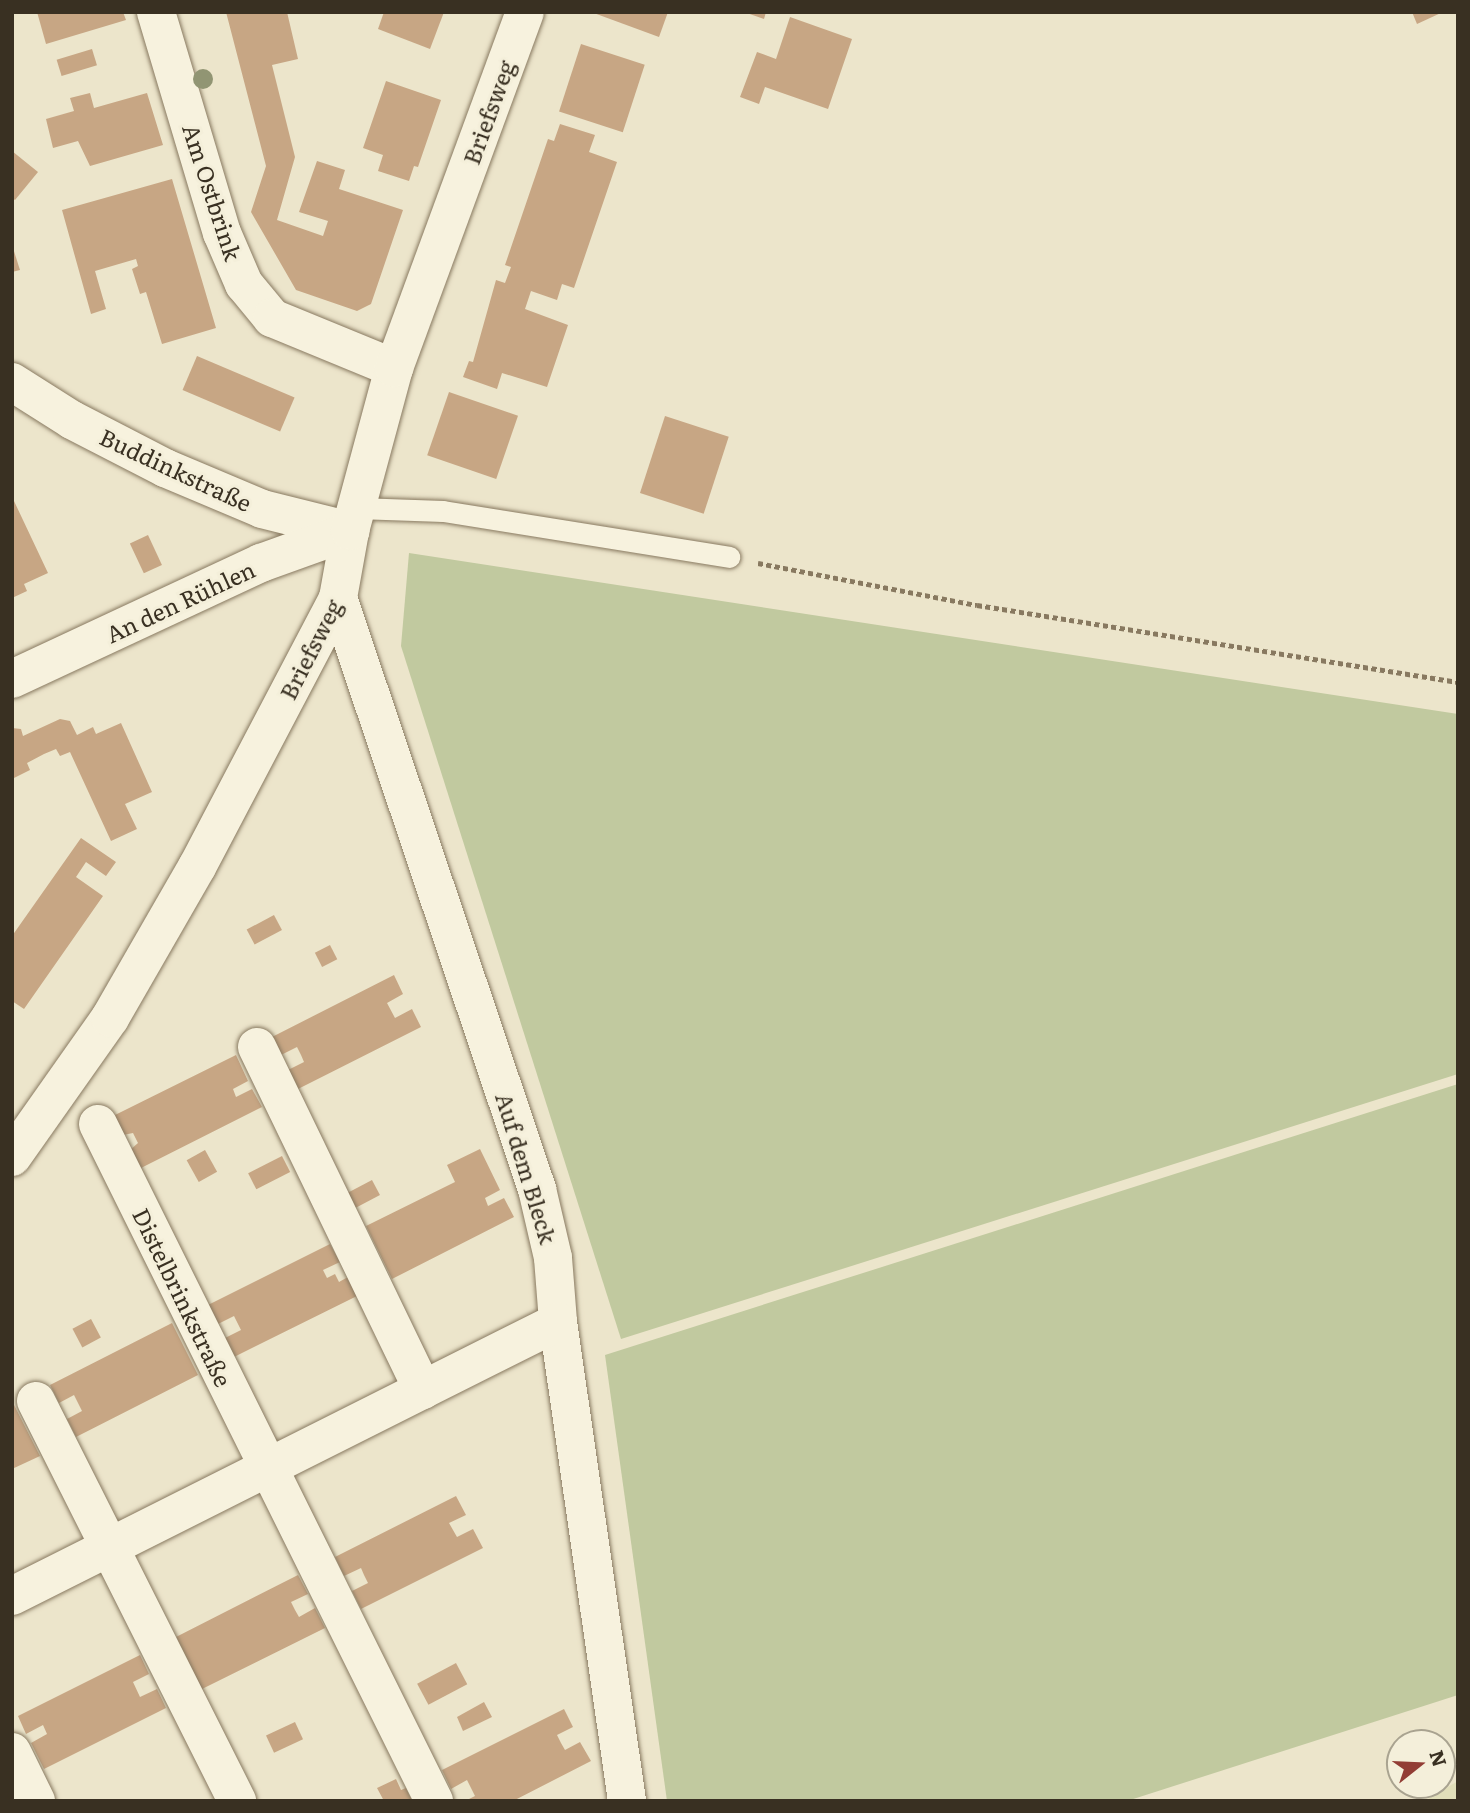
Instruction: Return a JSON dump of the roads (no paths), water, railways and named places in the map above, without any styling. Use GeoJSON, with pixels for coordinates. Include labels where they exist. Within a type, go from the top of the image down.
{"type":"FeatureCollection","features":[{"type":"Feature","properties":{"kind":"street","name":"Am Ostbrink"},"geometry":{"type":"LineString","coordinates":[[156,12],[222,233],[244,284],[272,318],[394,368]]}},
{"type":"Feature","properties":{"kind":"street","name":"Briefsweg"},"geometry":{"type":"LineString","coordinates":[[12,1157],[110,1018],[197,867],[338,598],[354,519],[394,368],[525,12]]}},
{"type":"Feature","properties":{"kind":"street","name":"Buddinkstraße"},"geometry":{"type":"LineString","coordinates":[[12,382],[72,420],[165,468],[262,509],[354,519]]}},
{"type":"Feature","properties":{"kind":"street","name":"An den Rühlen"},"geometry":{"type":"LineString","coordinates":[[12,679],[354,519]]}},
{"type":"Feature","properties":{"kind":"street","name":"Auf dem Bleck"},"geometry":{"type":"LineString","coordinates":[[338,598],[537,1189],[553,1258],[558,1322],[627,1801]]}},
{"type":"Feature","properties":{"kind":"street"},"geometry":{"type":"LineString","coordinates":[[257,1047],[423,1390]]}},
{"type":"Feature","properties":{"kind":"street","name":"Distelbrinkstraße"},"geometry":{"type":"LineString","coordinates":[[98,1124],[433,1801]]}},
{"type":"Feature","properties":{"kind":"street"},"geometry":{"type":"LineString","coordinates":[[12,1596],[269,1470],[558,1322]]}},
{"type":"Feature","properties":{"kind":"street"},"geometry":{"type":"LineString","coordinates":[[36,1401],[230,1787]]}},
{"type":"Feature","properties":{"kind":"street"},"geometry":{"type":"LineString","coordinates":[[12,1752],[36,1801]]}},
{"type":"Feature","properties":{"kind":"lane"},"geometry":{"type":"LineString","coordinates":[[354,519],[443,512],[729,557]]}}]}
